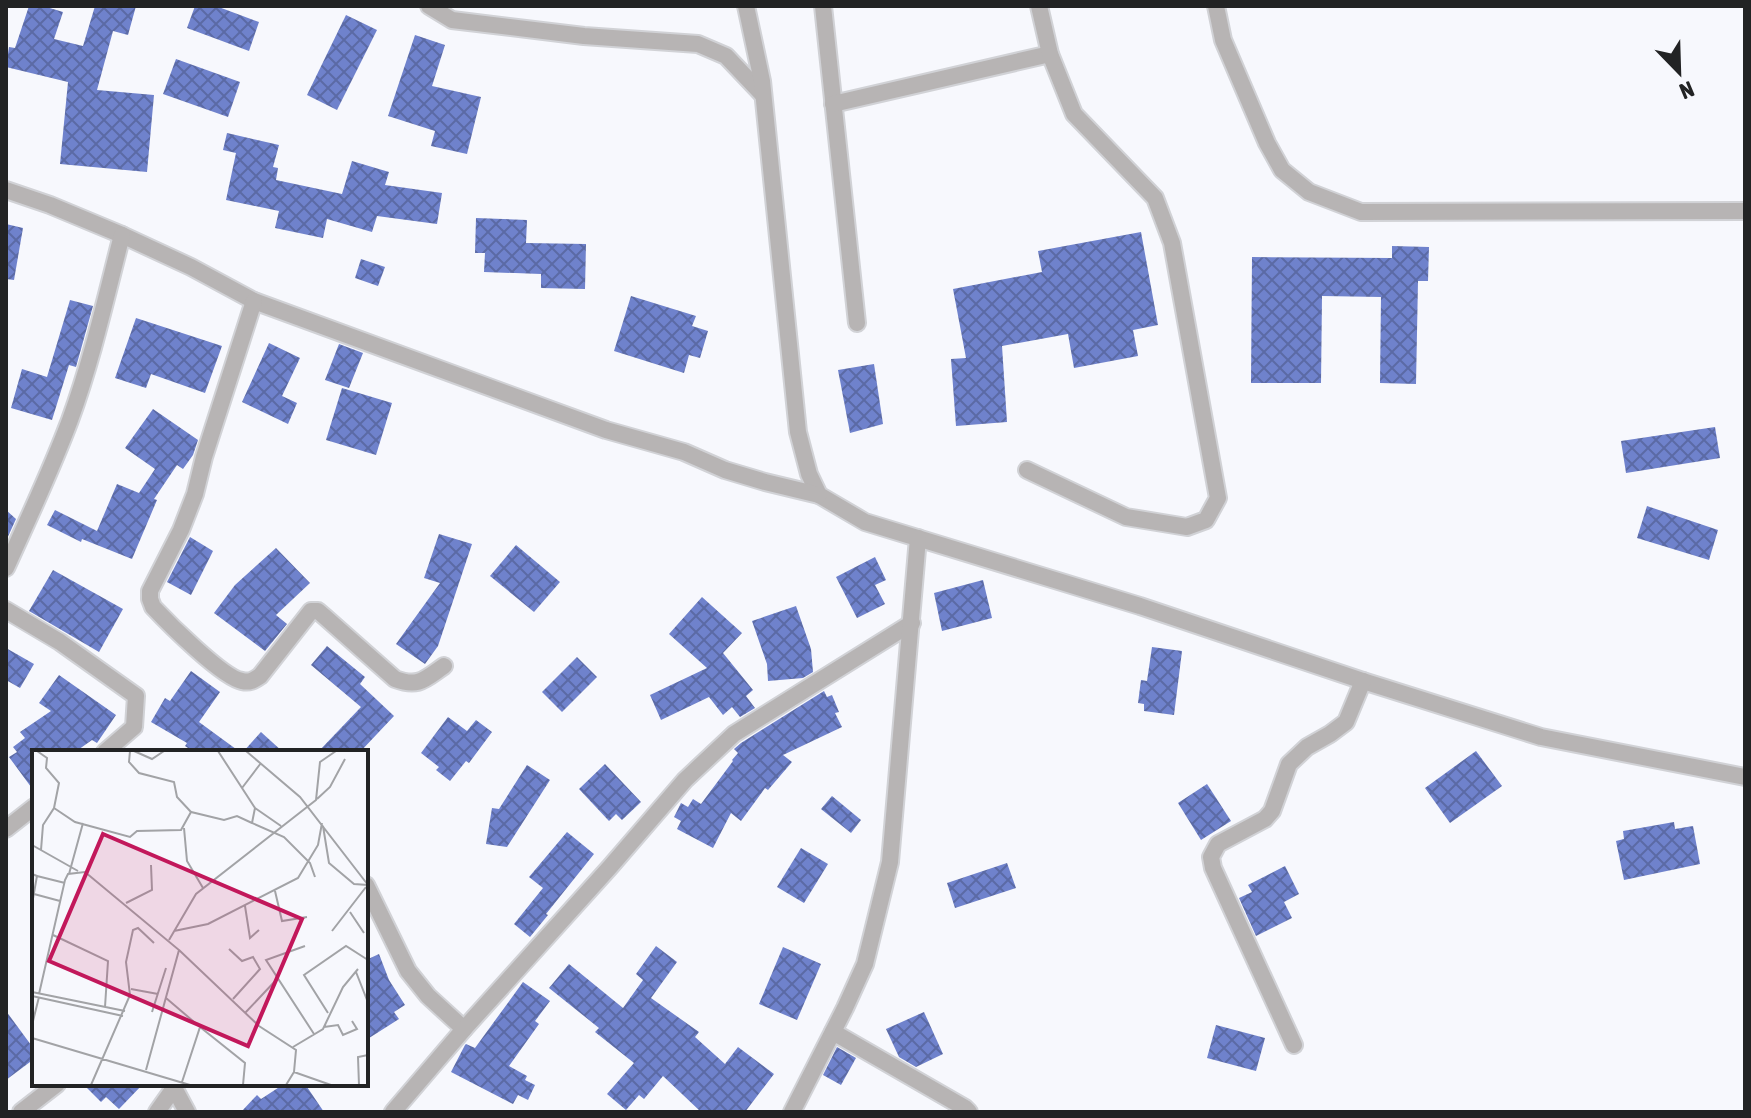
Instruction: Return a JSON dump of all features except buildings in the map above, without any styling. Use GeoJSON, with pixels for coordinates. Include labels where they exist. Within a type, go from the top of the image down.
{"type":"FeatureCollection","features":[{"type":"Feature","properties":{"kind":"street"},"geometry":{"type":"LineString","coordinates":[[429,6],[452,20],[584,36],[698,44],[726,56],[763,95]]}},
{"type":"Feature","properties":{"kind":"street"},"geometry":{"type":"LineString","coordinates":[[746,6],[762,81],[798,432],[809,474],[819,495]]}},
{"type":"Feature","properties":{"kind":"street"},"geometry":{"type":"LineString","coordinates":[[823,6],[857,323]]}},
{"type":"Feature","properties":{"kind":"street"},"geometry":{"type":"LineString","coordinates":[[1027,470],[1126,517],[1187,527],[1206,520],[1218,498],[1172,243],[1155,198],[1074,114],[1050,54],[1039,6]]}},
{"type":"Feature","properties":{"kind":"street"},"geometry":{"type":"LineString","coordinates":[[1216,6],[1223,40],[1267,143],[1282,170],[1309,192],[1361,212],[1745,211]]}},
{"type":"Feature","properties":{"kind":"street"},"geometry":{"type":"LineString","coordinates":[[833,104],[1050,54]]}},
{"type":"Feature","properties":{"kind":"street"},"geometry":{"type":"LineString","coordinates":[[6,190],[122,235],[254,301],[606,430],[684,452],[725,470],[819,495],[865,522],[1140,606],[1541,737],[1745,777]]}},
{"type":"Feature","properties":{"kind":"street"},"geometry":{"type":"LineString","coordinates":[[6,568],[71,417],[99,326],[122,235]]}},
{"type":"Feature","properties":{"kind":"street"},"geometry":{"type":"LineString","coordinates":[[254,301],[195,494],[181,530],[150,591],[153,607],[225,673],[239,681],[252,682],[260,676],[311,611],[318,611],[395,679],[407,684],[418,682],[444,666]]}},
{"type":"Feature","properties":{"kind":"street"},"geometry":{"type":"LineString","coordinates":[[792,1112],[865,964],[890,862],[918,538]]}},
{"type":"Feature","properties":{"kind":"street"},"geometry":{"type":"LineString","coordinates":[[6,610],[60,642],[136,696],[134,727],[107,750]]}},
{"type":"Feature","properties":{"kind":"street"},"geometry":{"type":"LineString","coordinates":[[393,1112],[685,780],[734,734],[912,623]]}},
{"type":"Feature","properties":{"kind":"street"},"geometry":{"type":"LineString","coordinates":[[1294,1045],[1213,868],[1211,857],[1218,844],[1265,819],[1272,811],[1289,764],[1307,747],[1346,722],[1363,681]]}},
{"type":"Feature","properties":{"kind":"street"},"geometry":{"type":"LineString","coordinates":[[6,829],[32,809]]}},
{"type":"Feature","properties":{"kind":"street"},"geometry":{"type":"LineString","coordinates":[[368,889],[408,971],[428,996],[464,1029]]}},
{"type":"Feature","properties":{"kind":"street"},"geometry":{"type":"LineString","coordinates":[[833,1032],[969,1112]]}},
{"type":"Feature","properties":{"kind":"street"},"geometry":{"type":"LineString","coordinates":[[21,1112],[54,1086]]}},
{"type":"Feature","properties":{"kind":"street"},"geometry":{"type":"LineString","coordinates":[[157,1112],[173,1086]]}},
{"type":"Feature","properties":{"kind":"street"},"geometry":{"type":"LineString","coordinates":[[173,1086],[187,1112]]}}]}
